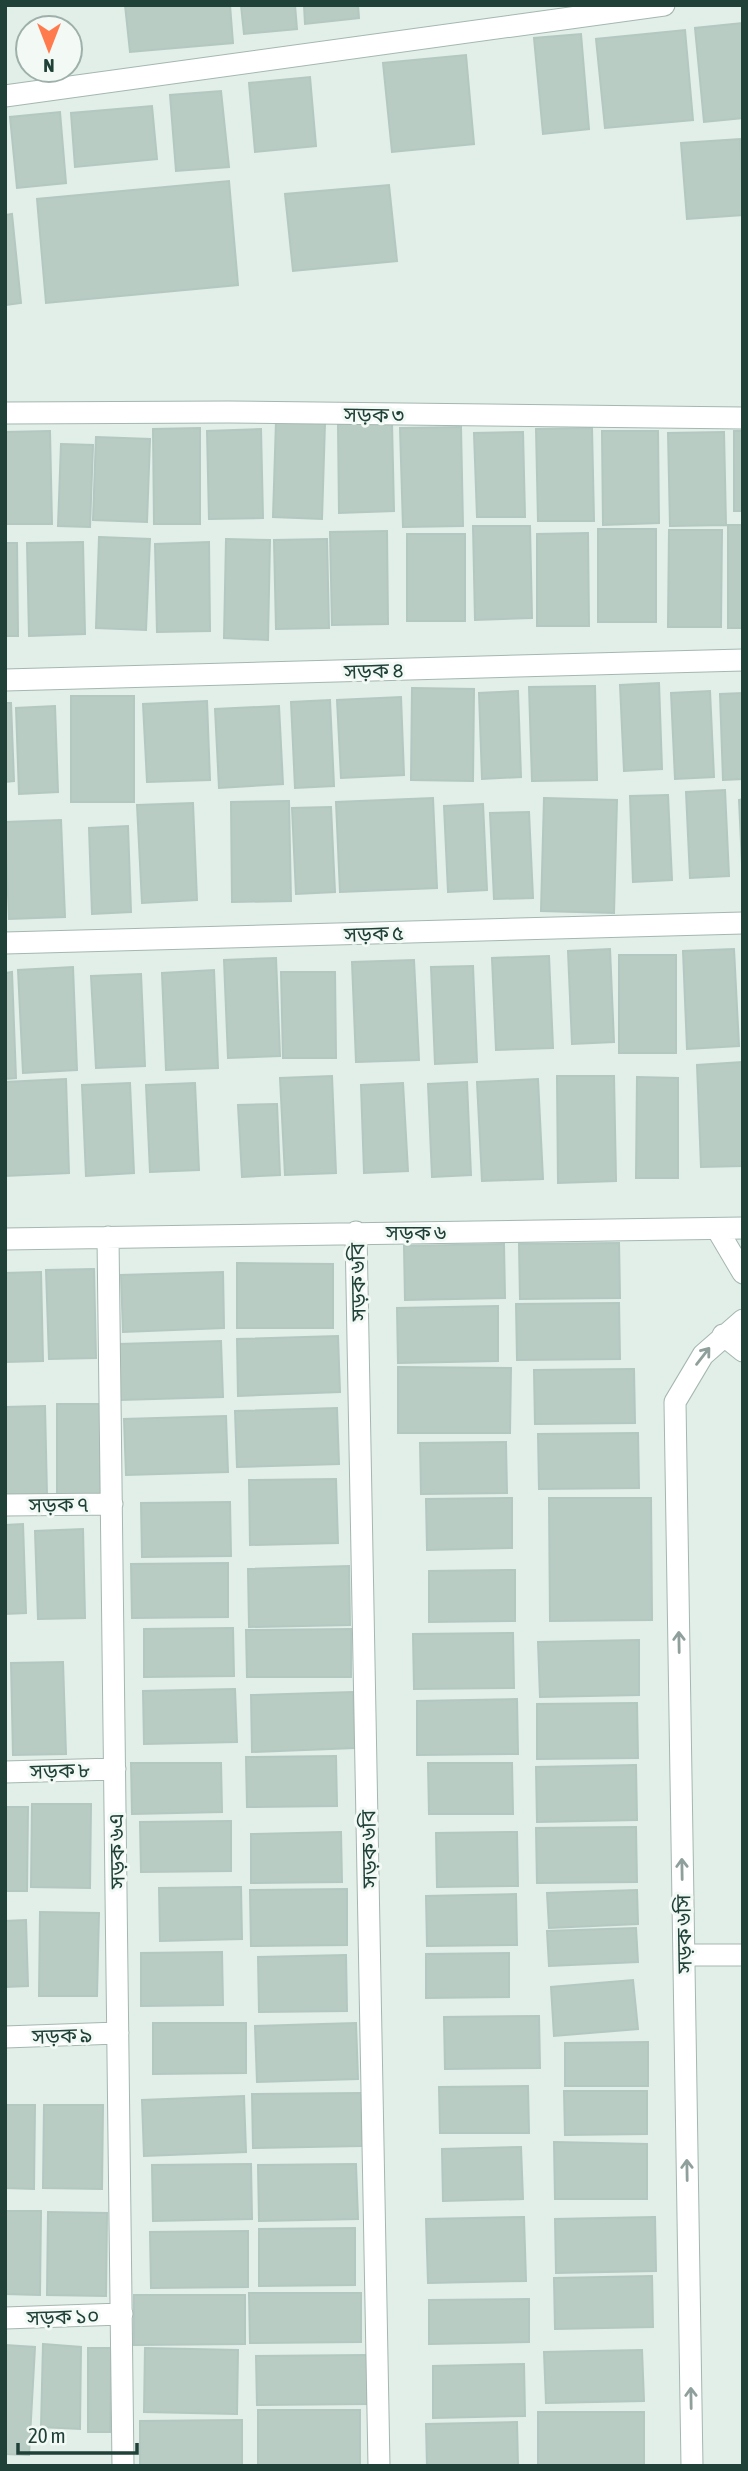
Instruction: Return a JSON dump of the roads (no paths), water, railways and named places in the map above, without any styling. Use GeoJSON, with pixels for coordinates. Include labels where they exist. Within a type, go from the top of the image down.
{"type":"FeatureCollection","features":[{"type":"Feature","properties":{"kind":"street"},"geometry":{"type":"LineString","coordinates":[[5,96],[664,5]]}},
{"type":"Feature","properties":{"kind":"street","name":"সড়ক ৩"},"geometry":{"type":"LineString","coordinates":[[5,413],[229,412],[743,418]]}},
{"type":"Feature","properties":{"kind":"street","name":"সড়ক ৪"},"geometry":{"type":"LineString","coordinates":[[5,680],[743,660]]}},
{"type":"Feature","properties":{"kind":"street","name":"সড়ক ৫"},"geometry":{"type":"LineString","coordinates":[[5,943],[743,923]]}},
{"type":"Feature","properties":{"kind":"street","name":"সড়ক ৬"},"geometry":{"type":"LineString","coordinates":[[5,1239],[743,1228]]}},
{"type":"Feature","properties":{"kind":"street"},"geometry":{"type":"LineString","coordinates":[[717,1229],[743,1273]]}},
{"type":"Feature","properties":{"kind":"street","name":"সড়ক ৬বি"},"geometry":{"type":"LineString","coordinates":[[356,1232],[379,2466]]}},
{"type":"Feature","properties":{"kind":"street","name":"সড়ক ৬এ"},"geometry":{"type":"LineString","coordinates":[[108,1237],[123,2466]]}},
{"type":"Feature","properties":{"kind":"street"},"geometry":{"type":"LineString","coordinates":[[743,1320],[723,1335],[743,1351]]}},
{"type":"Feature","properties":{"kind":"street","name":"সড়ক ৬সি"},"geometry":{"type":"LineString","coordinates":[[692,2466],[675,1402],[703,1355],[723,1335]]}},
{"type":"Feature","properties":{"kind":"street","name":"সড়ক ৭"},"geometry":{"type":"LineString","coordinates":[[5,1505],[112,1503]]}},
{"type":"Feature","properties":{"kind":"street","name":"সড়ক ৮"},"geometry":{"type":"LineString","coordinates":[[5,1772],[115,1769]]}},
{"type":"Feature","properties":{"kind":"street"},"geometry":{"type":"LineString","coordinates":[[684,1955],[743,1955]]}},
{"type":"Feature","properties":{"kind":"street","name":"সড়ক ৯"},"geometry":{"type":"LineString","coordinates":[[5,2037],[118,2033]]}},
{"type":"Feature","properties":{"kind":"street","name":"সড়ক ১০"},"geometry":{"type":"LineString","coordinates":[[5,2318],[122,2315]]}}]}
